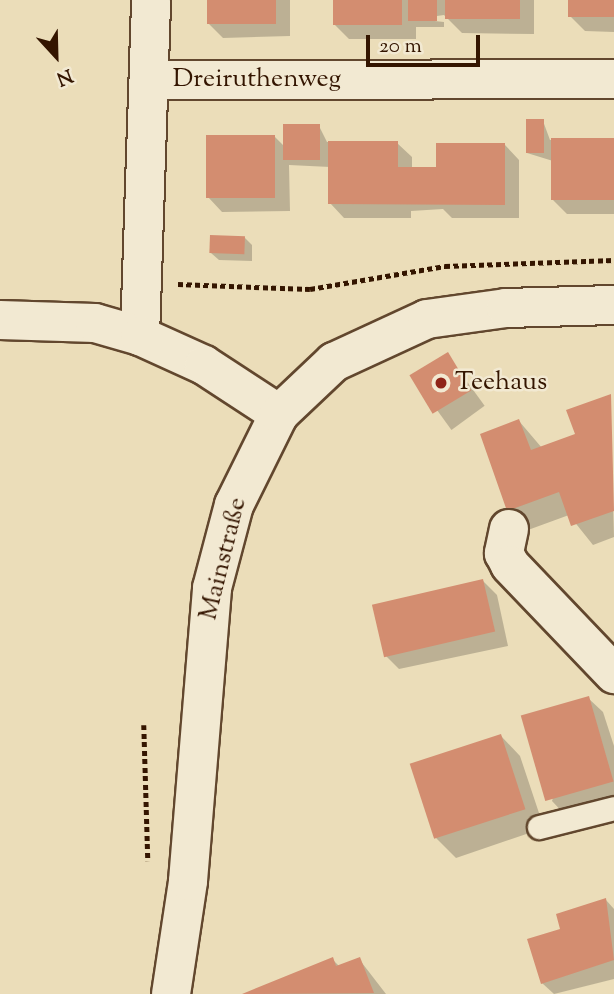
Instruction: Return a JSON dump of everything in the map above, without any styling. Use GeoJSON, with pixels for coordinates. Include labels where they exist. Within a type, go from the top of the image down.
{"type":"FeatureCollection","features":[{"type":"Feature","properties":{"kind":"main road"},"geometry":{"type":"LineString","coordinates":[[140,336],[146,280],[151,0]]}},
{"type":"Feature","properties":{"kind":"main road","name":"Dreiruthenweg"},"geometry":{"type":"LineString","coordinates":[[151,80],[614,79]]}},
{"type":"Feature","properties":{"kind":"main road","name":"Mainstraße"},"geometry":{"type":"LineString","coordinates":[[171,994],[188,881],[212,588],[234,505],[279,414],[334,362],[427,319],[506,309],[614,305]]}},
{"type":"Feature","properties":{"kind":"main road"},"geometry":{"type":"LineString","coordinates":[[0,320],[95,323],[140,336],[204,365],[279,414]]}},
{"type":"Feature","properties":{"kind":"main road"},"geometry":{"type":"LineString","coordinates":[[509,528],[504,553],[510,565],[614,674]]}},
{"type":"Feature","properties":{"kind":"lane"},"geometry":{"type":"LineString","coordinates":[[539,827],[614,808]]}},
{"type":"Feature","properties":{"kind":"path"},"geometry":{"type":"LineString","coordinates":[[146,280],[255,291],[310,289],[445,266],[614,260]]}},
{"type":"Feature","properties":{"kind":"path"},"geometry":{"type":"LineString","coordinates":[[144,725],[148,865]]}},
{"type":"Feature","properties":{"kind":"building"},"geometry":{"type":"Polygon","coordinates":[[[207,0],[276,0],[276,24],[207,24],[207,0]]]}},
{"type":"Feature","properties":{"kind":"building"},"geometry":{"type":"Polygon","coordinates":[[[333,0],[402,0],[402,25],[333,25],[333,0]]]}},
{"type":"Feature","properties":{"kind":"building"},"geometry":{"type":"Polygon","coordinates":[[[408,0],[437,0],[437,21],[408,21],[408,0]]]}},
{"type":"Feature","properties":{"kind":"building"},"geometry":{"type":"Polygon","coordinates":[[[445,0],[520,0],[520,19],[445,19],[445,0]]]}},
{"type":"Feature","properties":{"kind":"building"},"geometry":{"type":"Polygon","coordinates":[[[568,0],[614,0],[614,17],[568,17],[568,0]]]}},
{"type":"Feature","properties":{"kind":"building"},"geometry":{"type":"Polygon","coordinates":[[[526,119],[544,119],[544,153],[526,153],[526,119]]]}},
{"type":"Feature","properties":{"kind":"building"},"geometry":{"type":"Polygon","coordinates":[[[283,124],[320,124],[320,160],[283,160],[283,124]]]}},
{"type":"Feature","properties":{"kind":"building"},"geometry":{"type":"Polygon","coordinates":[[[206,135],[275,135],[275,198],[206,198],[206,135]]]}},
{"type":"Feature","properties":{"kind":"building"},"geometry":{"type":"Polygon","coordinates":[[[551,138],[614,138],[614,200],[551,200],[551,138]]]}},
{"type":"Feature","properties":{"kind":"building"},"geometry":{"type":"Polygon","coordinates":[[[328,141],[398,141],[398,167],[436,167],[436,143],[505,143],[505,205],[328,204],[328,141]]]}},
{"type":"Feature","properties":{"kind":"building"},"geometry":{"type":"Polygon","coordinates":[[[210,235],[245,236],[244,254],[209,253],[210,235]]]}},
{"type":"Feature","properties":{"kind":"building","name":"Teehaus"},"geometry":{"type":"Polygon","coordinates":[[[448,352],[471,391],[433,414],[409,375],[448,352]]]}},
{"type":"Feature","properties":{"kind":"building"},"geometry":{"type":"Polygon","coordinates":[[[611,394],[614,511],[571,526],[559,492],[507,511],[480,434],[519,419],[531,450],[575,434],[566,410],[611,394]]]}},
{"type":"Feature","properties":{"kind":"building"},"geometry":{"type":"Polygon","coordinates":[[[483,579],[495,632],[384,657],[372,605],[483,579]]]}},
{"type":"Feature","properties":{"kind":"building"},"geometry":{"type":"Polygon","coordinates":[[[589,696],[614,782],[545,801],[521,716],[589,696]]]}},
{"type":"Feature","properties":{"kind":"building"},"geometry":{"type":"Polygon","coordinates":[[[501,734],[525,809],[434,839],[410,764],[501,734]]]}},
{"type":"Feature","properties":{"kind":"building"},"geometry":{"type":"Polygon","coordinates":[[[606,898],[614,960],[541,984],[527,939],[560,929],[556,914],[606,898]]]}},
{"type":"Feature","properties":{"kind":"building"},"geometry":{"type":"Polygon","coordinates":[[[333,957],[336,966],[360,957],[374,993],[242,994],[333,957]]]}},
{"type":"Feature","properties":{"kind":"place","name":"Teehaus"},"geometry":{"type":"Point","coordinates":[441,383]}}]}
